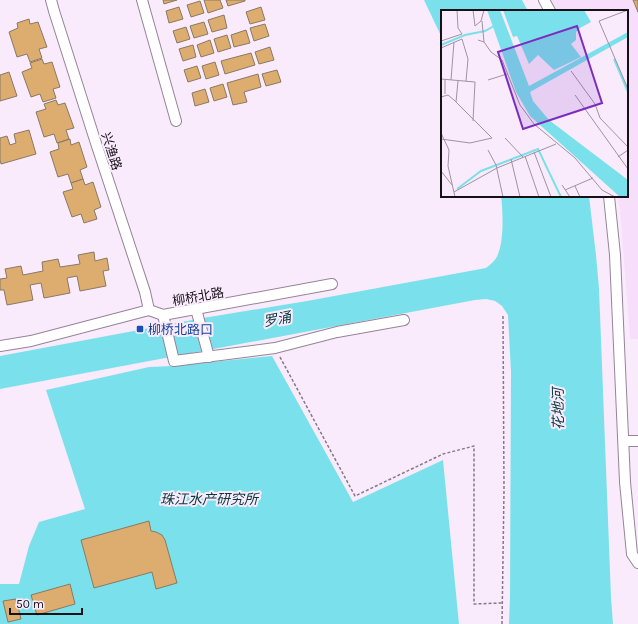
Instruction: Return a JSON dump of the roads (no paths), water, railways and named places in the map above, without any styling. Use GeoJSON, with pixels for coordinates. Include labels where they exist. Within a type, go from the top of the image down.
{"type":"FeatureCollection","features":[{"type":"Feature","properties":{"kind":"street","name":"兴渔路"},"geometry":{"type":"LineString","coordinates":[[51,0],[145,292],[149,310]]}},
{"type":"Feature","properties":{"kind":"street"},"geometry":{"type":"LineString","coordinates":[[142,0],[176,121]]}},
{"type":"Feature","properties":{"kind":"street"},"geometry":{"type":"LineString","coordinates":[[544,0],[549,10]]}},
{"type":"Feature","properties":{"kind":"street"},"geometry":{"type":"LineString","coordinates":[[609,197],[615,255],[626,482],[632,554],[638,563]]}},
{"type":"Feature","properties":{"kind":"street","name":"柳桥北路"},"geometry":{"type":"LineString","coordinates":[[149,310],[163,316],[332,284]]}},
{"type":"Feature","properties":{"kind":"street"},"geometry":{"type":"LineString","coordinates":[[196,309],[209,357]]}},
{"type":"Feature","properties":{"kind":"street"},"geometry":{"type":"LineString","coordinates":[[0,346],[31,341],[149,310]]}},
{"type":"Feature","properties":{"kind":"street"},"geometry":{"type":"LineString","coordinates":[[163,316],[174,361],[275,348],[337,332],[404,320]]}},
{"type":"Feature","properties":{"kind":"street"},"geometry":{"type":"LineString","coordinates":[[624,441],[638,441]]}},
{"type":"Feature","properties":{"kind":"water"},"geometry":{"type":"Polygon","coordinates":[[[424,0],[522,0],[527,10],[441,10],[441,36],[424,0]]]}},
{"type":"Feature","properties":{"kind":"water"},"geometry":{"type":"Polygon","coordinates":[[[501,197],[589,197],[599,288],[613,624],[509,624],[511,372],[508,315],[502,306],[495,301],[486,299],[475,300],[0,389],[0,356],[203,318],[307,301],[486,268],[496,258],[500,248],[501,197]]]}},
{"type":"Feature","properties":{"kind":"water","name":"珠江水产研究所"},"geometry":{"type":"Polygon","coordinates":[[[272,356],[353,502],[443,460],[459,624],[0,624],[0,584],[19,584],[29,546],[39,522],[85,509],[46,390],[149,367],[272,356]]]}},
{"type":"Feature","properties":{"kind":"place","name":"柳桥北路口"},"geometry":{"type":"Point","coordinates":[140,329]}},
{"type":"Feature","properties":{"kind":"water label","name":"罗涌"},"geometry":{"type":"Point","coordinates":[277,319]}},
{"type":"Feature","properties":{"kind":"water label","name":"花地河"},"geometry":{"type":"Point","coordinates":[558,409]}}]}
